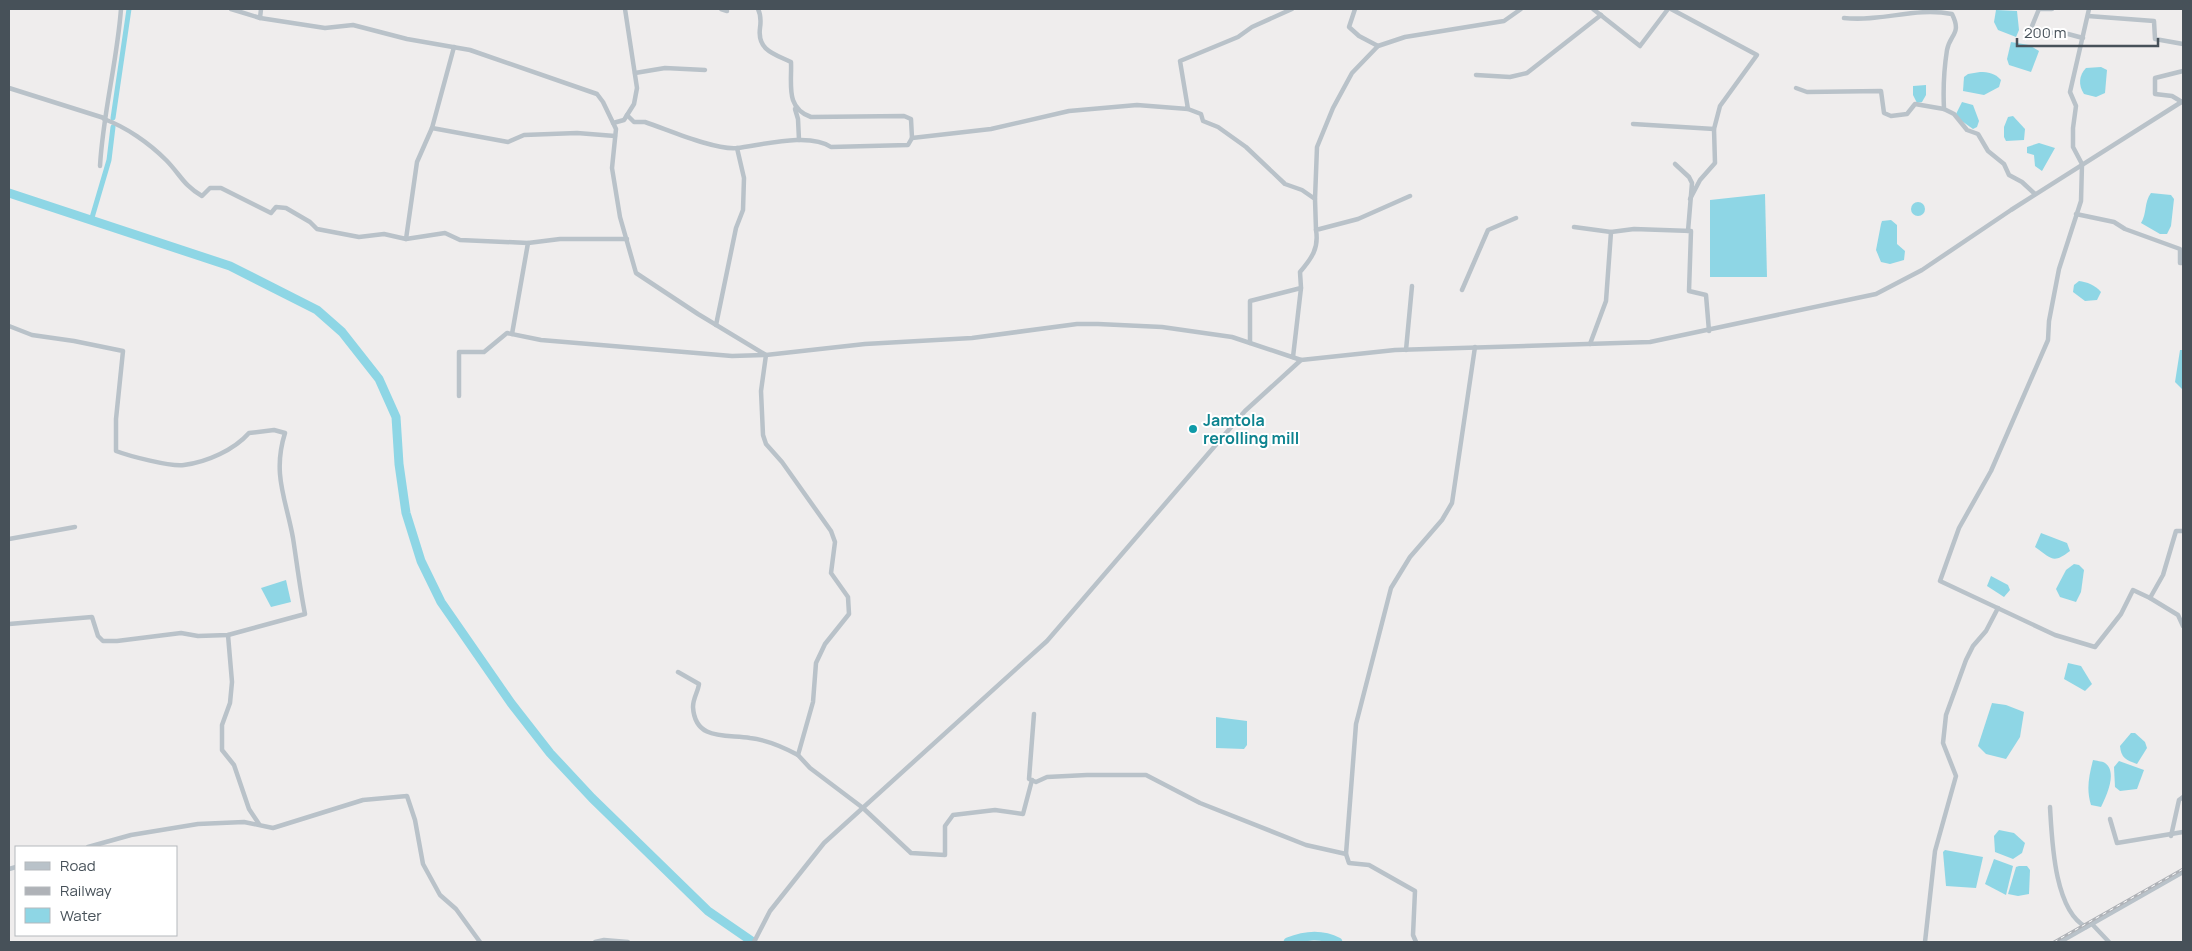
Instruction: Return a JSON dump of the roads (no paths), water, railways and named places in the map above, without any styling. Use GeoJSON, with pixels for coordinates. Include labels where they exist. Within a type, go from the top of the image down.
{"type":"FeatureCollection","features":[{"type":"Feature","properties":{"kind":"street"},"geometry":{"type":"LineString","coordinates":[[100,166],[104,118],[119,34],[121,9]]}},
{"type":"Feature","properties":{"kind":"street"},"geometry":{"type":"LineString","coordinates":[[231,9],[260,18],[325,28],[353,25],[407,39],[470,50],[597,94],[604,102],[616,129],[612,168],[626,239],[636,273],[766,355]]}},
{"type":"Feature","properties":{"kind":"street"},"geometry":{"type":"LineString","coordinates":[[260,18],[261,9]]}},
{"type":"Feature","properties":{"kind":"street"},"geometry":{"type":"LineString","coordinates":[[613,123],[624,120],[634,104],[637,88],[625,9]]}},
{"type":"Feature","properties":{"kind":"street"},"geometry":{"type":"LineString","coordinates":[[722,9],[727,11]]}},
{"type":"Feature","properties":{"kind":"street"},"geometry":{"type":"LineString","coordinates":[[758,9],[761,14],[759,37],[761,44],[792,62],[794,106],[798,119],[799,140]]}},
{"type":"Feature","properties":{"kind":"street"},"geometry":{"type":"LineString","coordinates":[[1188,110],[1180,61],[1238,37],[1252,27],[1292,9]]}},
{"type":"Feature","properties":{"kind":"street"},"geometry":{"type":"LineString","coordinates":[[1355,9],[1349,26],[1359,36],[1378,46]]}},
{"type":"Feature","properties":{"kind":"street"},"geometry":{"type":"LineString","coordinates":[[1293,357],[1301,288],[1300,272],[1313,256],[1318,241],[1315,199],[1318,147],[1333,108],[1352,73],[1378,46],[1405,37],[1504,21],[1521,9]]}},
{"type":"Feature","properties":{"kind":"street"},"geometry":{"type":"LineString","coordinates":[[1593,9],[1640,46],[1670,9],[1757,56],[1720,106],[1714,129],[1715,163],[1700,180],[1690,199]]}},
{"type":"Feature","properties":{"kind":"street"},"geometry":{"type":"LineString","coordinates":[[2052,9],[2039,9],[2030,31],[2068,34],[2083,38]]}},
{"type":"Feature","properties":{"kind":"street"},"geometry":{"type":"LineString","coordinates":[[2089,9],[2070,92],[2076,106],[2073,128],[2074,146],[2082,164],[2081,201],[2059,269],[2049,320],[2048,340],[1992,471],[1959,528],[1940,581],[2055,635],[2095,647],[2121,614],[2133,590],[2178,615],[2183,626]]}},
{"type":"Feature","properties":{"kind":"street"},"geometry":{"type":"LineString","coordinates":[[1844,18],[1859,20],[1922,10],[1953,11],[1957,23],[1954,36],[1947,47],[1943,90],[1944,109]]}},
{"type":"Feature","properties":{"kind":"street"},"geometry":{"type":"LineString","coordinates":[[1476,75],[1510,77],[1527,73],[1601,15]]}},
{"type":"Feature","properties":{"kind":"street"},"geometry":{"type":"LineString","coordinates":[[2088,16],[2154,20],[2155,39],[2183,44]]}},
{"type":"Feature","properties":{"kind":"street"},"geometry":{"type":"LineString","coordinates":[[406,239],[417,162],[432,128],[454,47]]}},
{"type":"Feature","properties":{"kind":"street"},"geometry":{"type":"LineString","coordinates":[[635,73],[665,68],[706,70]]}},
{"type":"Feature","properties":{"kind":"street"},"geometry":{"type":"LineString","coordinates":[[459,396],[459,352],[484,352],[507,333],[541,340],[732,356],[766,355],[865,344],[972,338],[1077,324],[1162,326],[1232,337],[1301,360],[1406,350],[1650,342],[1709,331],[1887,290],[1922,270],[2035,194],[2183,102],[2172,96],[2155,94],[2155,78],[2183,71]]}},
{"type":"Feature","properties":{"kind":"street"},"geometry":{"type":"LineString","coordinates":[[9,88],[104,118],[120,126],[157,152],[188,188],[202,196],[210,188],[221,188],[271,213],[276,207],[286,208],[310,222],[317,229],[359,237],[384,234],[406,239],[446,233],[460,240],[528,243],[560,239],[626,239]]}},
{"type":"Feature","properties":{"kind":"street"},"geometry":{"type":"LineString","coordinates":[[1796,88],[1807,92],[1881,91],[1881,108],[1884,113],[1891,116],[1907,114],[1914,104],[1944,109],[1954,114],[1967,130],[1978,134],[1988,151],[2004,164],[2009,175],[2022,182],[2035,194]]}},
{"type":"Feature","properties":{"kind":"street"},"geometry":{"type":"LineString","coordinates":[[912,138],[990,129],[1069,111],[1137,105],[1188,110],[1201,114],[1202,121],[1218,127],[1246,147],[1285,184],[1302,190],[1315,199]]}},
{"type":"Feature","properties":{"kind":"street"},"geometry":{"type":"LineString","coordinates":[[627,115],[634,122],[645,122],[722,147],[737,148],[799,140],[826,143],[831,147],[908,145],[912,138],[911,119],[904,116],[810,117],[798,111],[794,106]]}},
{"type":"Feature","properties":{"kind":"street"},"geometry":{"type":"LineString","coordinates":[[1633,124],[1714,129]]}},
{"type":"Feature","properties":{"kind":"street"},"geometry":{"type":"LineString","coordinates":[[432,128],[508,142],[524,135],[577,133],[615,136]]}},
{"type":"Feature","properties":{"kind":"street"},"geometry":{"type":"LineString","coordinates":[[716,325],[736,228],[743,210],[744,178],[737,148]]}},
{"type":"Feature","properties":{"kind":"street"},"geometry":{"type":"LineString","coordinates":[[1675,164],[1692,183],[1688,231]]}},
{"type":"Feature","properties":{"kind":"street"},"geometry":{"type":"LineString","coordinates":[[1316,230],[1358,219],[1410,196]]}},
{"type":"Feature","properties":{"kind":"street"},"geometry":{"type":"LineString","coordinates":[[2076,214],[2114,222],[2125,229],[2180,249],[2180,263],[2183,263]]}},
{"type":"Feature","properties":{"kind":"street"},"geometry":{"type":"LineString","coordinates":[[1462,290],[1488,230],[1516,218]]}},
{"type":"Feature","properties":{"kind":"street"},"geometry":{"type":"LineString","coordinates":[[1574,227],[1612,232],[1634,230],[1691,231],[1689,291],[1706,295],[1709,331]]}},
{"type":"Feature","properties":{"kind":"street"},"geometry":{"type":"LineString","coordinates":[[1590,344],[1606,301],[1612,232]]}},
{"type":"Feature","properties":{"kind":"street"},"geometry":{"type":"LineString","coordinates":[[512,334],[528,243]]}},
{"type":"Feature","properties":{"kind":"street"},"geometry":{"type":"LineString","coordinates":[[1406,350],[1412,286]]}},
{"type":"Feature","properties":{"kind":"street"},"geometry":{"type":"LineString","coordinates":[[1250,343],[1250,300],[1301,288]]}},
{"type":"Feature","properties":{"kind":"street"},"geometry":{"type":"LineString","coordinates":[[9,326],[32,336],[74,340],[123,351],[116,419],[116,451],[127,455],[182,465],[224,452],[243,440],[249,433],[274,430],[285,433],[279,461],[280,488],[293,536],[305,614],[228,636],[198,636],[181,633],[117,641],[103,640],[98,636],[92,617],[9,624]]}},
{"type":"Feature","properties":{"kind":"street"},"geometry":{"type":"LineString","coordinates":[[1416,942],[1413,935],[1415,890],[1369,865],[1349,863],[1346,854],[1356,724],[1391,588],[1410,557],[1442,520],[1452,503],[1475,348]]}},
{"type":"Feature","properties":{"kind":"street"},"geometry":{"type":"LineString","coordinates":[[766,355],[760,415],[766,444],[782,462],[831,532],[835,542],[831,573],[848,598],[850,605],[847,620],[825,644],[816,663],[813,702],[798,755]]}},
{"type":"Feature","properties":{"kind":"street"},"geometry":{"type":"LineString","coordinates":[[754,942],[770,911],[824,843],[1047,641],[1245,410],[1301,360]]}},
{"type":"Feature","properties":{"kind":"street"},"geometry":{"type":"LineString","coordinates":[[9,539],[76,527]]}},
{"type":"Feature","properties":{"kind":"street"},"geometry":{"type":"LineString","coordinates":[[2150,598],[2163,575],[2176,531],[2183,532]]}},
{"type":"Feature","properties":{"kind":"street"},"geometry":{"type":"LineString","coordinates":[[1925,942],[1935,850],[1956,776],[1943,743],[1946,715],[1966,660],[1986,631],[1998,608]]}},
{"type":"Feature","properties":{"kind":"street"},"geometry":{"type":"LineString","coordinates":[[228,636],[232,682],[230,703],[222,725],[222,750],[234,765],[249,809],[260,825]]}},
{"type":"Feature","properties":{"kind":"street"},"geometry":{"type":"LineString","coordinates":[[678,672],[699,684],[694,700],[695,717],[700,725],[714,736],[750,738],[779,745],[798,755],[810,768],[864,808],[911,853],[942,856],[946,852],[945,826],[952,815],[995,810],[1023,814],[1032,780]]}},
{"type":"Feature","properties":{"kind":"street"},"geometry":{"type":"LineString","coordinates":[[1034,714],[1029,779],[1036,782],[1047,777],[1087,774],[1146,775],[1200,803],[1306,845],[1346,854]]}},
{"type":"Feature","properties":{"kind":"street"},"geometry":{"type":"LineString","coordinates":[[92,846],[131,835],[198,824],[244,822],[273,828],[363,800],[407,796],[415,820],[422,864],[440,894],[456,909],[480,942]]}},
{"type":"Feature","properties":{"kind":"street"},"geometry":{"type":"LineString","coordinates":[[2171,836],[2178,800],[2183,797]]}},
{"type":"Feature","properties":{"kind":"street"},"geometry":{"type":"LineString","coordinates":[[2050,807],[2052,851],[2060,884],[2074,918],[2086,927]]}},
{"type":"Feature","properties":{"kind":"street"},"geometry":{"type":"LineString","coordinates":[[2110,819],[2117,843],[2171,836],[2183,832]]}},
{"type":"Feature","properties":{"kind":"street"},"geometry":{"type":"LineString","coordinates":[[2060,942],[2183,872]]}},
{"type":"Feature","properties":{"kind":"street"},"geometry":{"type":"LineString","coordinates":[[2092,924],[2109,942]]}},
{"type":"Feature","properties":{"kind":"street"},"geometry":{"type":"LineString","coordinates":[[595,942],[628,942]]}},
{"type":"Feature","properties":{"kind":"water"},"geometry":{"type":"Polygon","coordinates":[[[1996,10],[2017,11],[2019,30],[2016,37],[1998,30],[1994,22],[1996,10]]]}},
{"type":"Feature","properties":{"kind":"water"},"geometry":{"type":"Polygon","coordinates":[[[2011,42],[2029,45],[2039,51],[2031,72],[2009,65],[2007,59],[2011,42]]]}},
{"type":"Feature","properties":{"kind":"water"},"geometry":{"type":"Polygon","coordinates":[[[2101,67],[2107,70],[2105,93],[2096,97],[2084,94],[2080,84],[2084,71],[2086,68],[2101,67]]]}},
{"type":"Feature","properties":{"kind":"water"},"geometry":{"type":"Polygon","coordinates":[[[1991,73],[1999,78],[2001,80],[1999,87],[1984,95],[1963,91],[1964,77],[1968,74],[1991,73]]]}},
{"type":"Feature","properties":{"kind":"water"},"geometry":{"type":"Polygon","coordinates":[[[1926,85],[1926,95],[1922,102],[1917,103],[1913,95],[1913,86],[1926,85]]]}},
{"type":"Feature","properties":{"kind":"water"},"geometry":{"type":"Polygon","coordinates":[[[1962,102],[1973,105],[1979,121],[1977,127],[1973,129],[1959,119],[1956,114],[1962,102]]]}},
{"type":"Feature","properties":{"kind":"water"},"geometry":{"type":"Polygon","coordinates":[[[2013,116],[2025,129],[2024,140],[2006,141],[2004,137],[2004,127],[2008,117],[2013,116]]]}},
{"type":"Feature","properties":{"kind":"water"},"geometry":{"type":"Polygon","coordinates":[[[2039,143],[2055,148],[2042,171],[2035,166],[2034,155],[2027,153],[2027,147],[2039,143]]]}},
{"type":"Feature","properties":{"kind":"water"},"geometry":{"type":"Polygon","coordinates":[[[2151,193],[2171,195],[2174,199],[2171,226],[2167,234],[2160,234],[2141,223],[2147,200],[2151,193]]]}},
{"type":"Feature","properties":{"kind":"water"},"geometry":{"type":"Polygon","coordinates":[[[1765,194],[1767,277],[1710,277],[1710,200],[1765,194]]]}},
{"type":"Feature","properties":{"kind":"water"},"geometry":{"type":"Polygon","coordinates":[[[1915,202],[1921,202],[1925,209],[1921,216],[1915,216],[1911,212],[1911,206],[1915,202]]]}},
{"type":"Feature","properties":{"kind":"water"},"geometry":{"type":"Polygon","coordinates":[[[1891,220],[1897,225],[1897,244],[1905,251],[1904,260],[1890,264],[1881,262],[1876,250],[1882,221],[1891,220]]]}},
{"type":"Feature","properties":{"kind":"water"},"geometry":{"type":"Polygon","coordinates":[[[2079,281],[2091,284],[2101,292],[2097,300],[2085,301],[2073,292],[2074,285],[2079,281]]]}},
{"type":"Feature","properties":{"kind":"water"},"geometry":{"type":"Polygon","coordinates":[[[2180,350],[2183,350],[2183,390],[2175,382],[2180,350]]]}},
{"type":"Feature","properties":{"kind":"water"},"geometry":{"type":"Polygon","coordinates":[[[2041,533],[2067,543],[2070,551],[2060,558],[2049,557],[2035,547],[2041,533]]]}},
{"type":"Feature","properties":{"kind":"water"},"geometry":{"type":"Polygon","coordinates":[[[2074,564],[2079,565],[2084,570],[2081,592],[2076,602],[2060,597],[2056,589],[2066,570],[2074,564]]]}},
{"type":"Feature","properties":{"kind":"water"},"geometry":{"type":"Polygon","coordinates":[[[1991,576],[2008,585],[2010,590],[2004,597],[1987,586],[1991,576]]]}},
{"type":"Feature","properties":{"kind":"water"},"geometry":{"type":"Polygon","coordinates":[[[286,580],[291,602],[271,607],[261,588],[286,580]]]}},
{"type":"Feature","properties":{"kind":"water"},"geometry":{"type":"Polygon","coordinates":[[[2068,663],[2081,666],[2092,684],[2085,691],[2064,679],[2068,663]]]}},
{"type":"Feature","properties":{"kind":"water"},"geometry":{"type":"Polygon","coordinates":[[[1992,703],[2006,705],[2024,712],[2020,737],[2006,759],[1986,754],[1978,746],[1992,703]]]}},
{"type":"Feature","properties":{"kind":"water"},"geometry":{"type":"Polygon","coordinates":[[[1216,717],[1247,721],[1247,745],[1244,749],[1216,748],[1216,717]]]}},
{"type":"Feature","properties":{"kind":"water"},"geometry":{"type":"Polygon","coordinates":[[[2131,733],[2135,733],[2145,742],[2147,748],[2137,764],[2125,758],[2120,746],[2131,733]]]}},
{"type":"Feature","properties":{"kind":"water"},"geometry":{"type":"Polygon","coordinates":[[[2093,760],[2105,763],[2111,772],[2110,785],[2101,807],[2091,805],[2089,799],[2090,772],[2093,760]]]}},
{"type":"Feature","properties":{"kind":"water"},"geometry":{"type":"Polygon","coordinates":[[[2119,761],[2144,770],[2137,789],[2120,791],[2115,787],[2114,767],[2119,761]]]}},
{"type":"Feature","properties":{"kind":"water"},"geometry":{"type":"Polygon","coordinates":[[[1999,830],[2014,833],[2025,843],[2022,853],[2013,859],[1995,852],[1994,836],[1999,830]]]}},
{"type":"Feature","properties":{"kind":"water"},"geometry":{"type":"Polygon","coordinates":[[[1945,850],[1983,857],[1976,888],[1946,886],[1943,852],[1945,850]]]}},
{"type":"Feature","properties":{"kind":"water"},"geometry":{"type":"Polygon","coordinates":[[[1994,859],[2013,866],[2006,895],[1985,884],[1994,859]]]}},
{"type":"Feature","properties":{"kind":"water"},"geometry":{"type":"Polygon","coordinates":[[[2027,866],[2030,870],[2029,894],[2018,896],[2008,894],[2016,867],[2027,866]]]}},
{"type":"Feature","properties":{"kind":"waterway"},"geometry":{"type":"LineString","coordinates":[[113,118],[129,9]]}},
{"type":"Feature","properties":{"kind":"waterway"},"geometry":{"type":"LineString","coordinates":[[91,221],[109,160],[113,127]]}},
{"type":"Feature","properties":{"kind":"waterway"},"geometry":{"type":"LineString","coordinates":[[9,193],[230,266],[317,310],[342,332],[379,379],[396,417],[399,464],[406,513],[421,561],[441,602],[511,703],[550,753],[592,798],[708,911],[753,942]]}},
{"type":"Feature","properties":{"kind":"waterway"},"geometry":{"type":"LineString","coordinates":[[1288,942],[1313,936],[1325,937],[1338,942]]}},
{"type":"Feature","properties":{"kind":"railway"},"geometry":{"type":"LineString","coordinates":[[2054,942],[2183,869]]}},
{"type":"Feature","properties":{"kind":"place","name":"Jamtola rerolling mill"},"geometry":{"type":"Point","coordinates":[1193,429]}}]}
